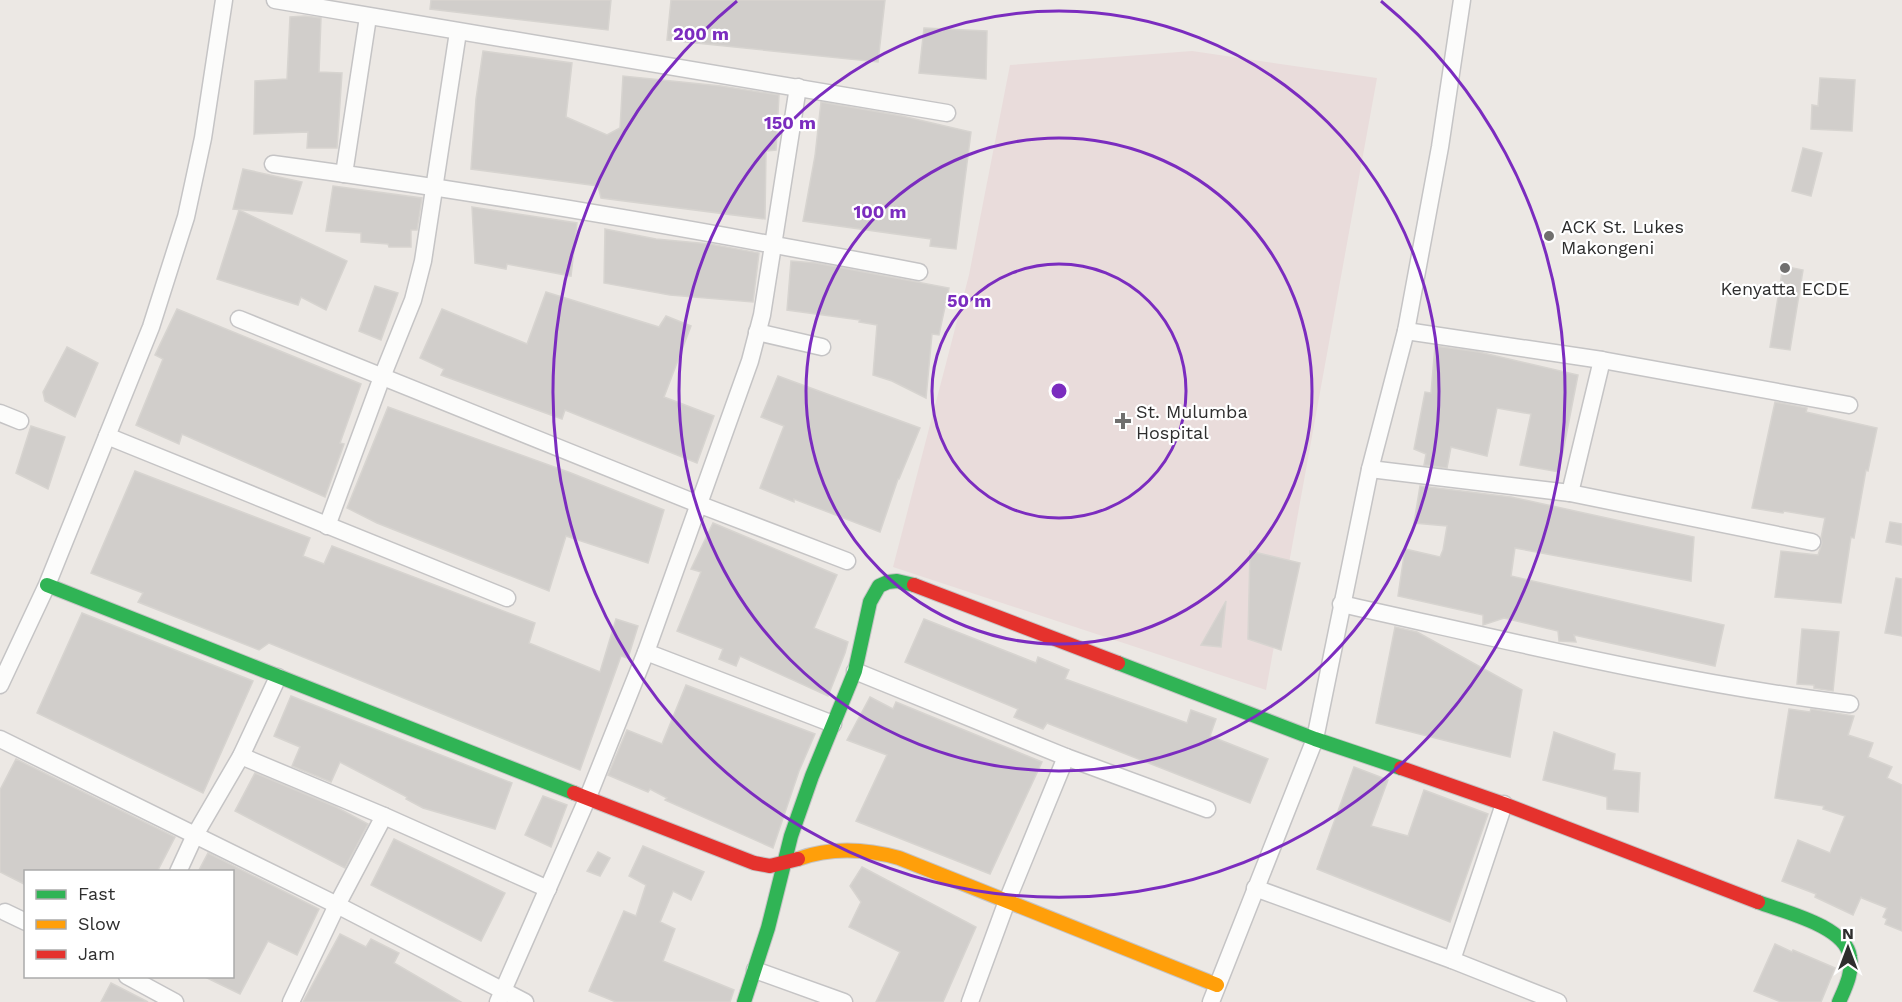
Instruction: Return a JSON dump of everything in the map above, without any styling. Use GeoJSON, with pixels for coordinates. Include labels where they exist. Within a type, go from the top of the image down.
{"type":"FeatureCollection","features":[{"type":"Feature","properties":{"kind":"street"},"geometry":{"type":"LineString","coordinates":[[0,685],[47,585],[151,327],[186,217],[203,138],[224,0]]}},
{"type":"Feature","properties":{"kind":"street"},"geometry":{"type":"LineString","coordinates":[[275,0],[947,113]]}},
{"type":"Feature","properties":{"kind":"street"},"geometry":{"type":"LineString","coordinates":[[1211,1002],[1315,739],[1370,469],[1406,331],[1440,147],[1461,0]]}},
{"type":"Feature","properties":{"kind":"street"},"geometry":{"type":"LineString","coordinates":[[344,174],[368,16]]}},
{"type":"Feature","properties":{"kind":"street"},"geometry":{"type":"LineString","coordinates":[[327,526],[413,300],[423,261],[458,32]]}},
{"type":"Feature","properties":{"kind":"street"},"geometry":{"type":"LineString","coordinates":[[501,996],[588,798],[645,652],[750,361],[773,244],[798,87]]}},
{"type":"Feature","properties":{"kind":"street"},"geometry":{"type":"LineString","coordinates":[[273,164],[773,244],[919,272]]}},
{"type":"Feature","properties":{"kind":"street"},"geometry":{"type":"LineString","coordinates":[[238,319],[698,504],[847,561]]}},
{"type":"Feature","properties":{"kind":"street"},"geometry":{"type":"LineString","coordinates":[[1406,331],[1602,360],[1849,405]]}},
{"type":"Feature","properties":{"kind":"street"},"geometry":{"type":"LineString","coordinates":[[757,332],[822,347]]}},
{"type":"Feature","properties":{"kind":"street"},"geometry":{"type":"LineString","coordinates":[[1570,493],[1602,360]]}},
{"type":"Feature","properties":{"kind":"street"},"geometry":{"type":"LineString","coordinates":[[0,413],[20,421]]}},
{"type":"Feature","properties":{"kind":"street"},"geometry":{"type":"LineString","coordinates":[[107,436],[507,598]]}},
{"type":"Feature","properties":{"kind":"street"},"geometry":{"type":"LineString","coordinates":[[1370,469],[1570,493],[1812,542]]}},
{"type":"Feature","properties":{"kind":"street"},"geometry":{"type":"LineString","coordinates":[[744,1002],[803,799],[855,671],[870,602],[879,586],[897,581],[928,590],[1315,739],[1504,804],[1836,932],[1849,948],[1851,966],[1839,1002]]}},
{"type":"Feature","properties":{"kind":"street"},"geometry":{"type":"LineString","coordinates":[[47,585],[738,858],[767,866],[784,865],[806,856],[826,853],[879,852],[1216,985]]}},
{"type":"Feature","properties":{"kind":"street"},"geometry":{"type":"LineString","coordinates":[[1341,604],[1757,692],[1850,704]]}},
{"type":"Feature","properties":{"kind":"street"},"geometry":{"type":"LineString","coordinates":[[645,652],[833,724]]}},
{"type":"Feature","properties":{"kind":"street"},"geometry":{"type":"LineString","coordinates":[[855,671],[1066,757],[1207,809]]}},
{"type":"Feature","properties":{"kind":"street"},"geometry":{"type":"LineString","coordinates":[[179,870],[195,835],[241,756],[278,676]]}},
{"type":"Feature","properties":{"kind":"street"},"geometry":{"type":"LineString","coordinates":[[0,739],[338,905],[501,996],[525,1002]]}},
{"type":"Feature","properties":{"kind":"street"},"geometry":{"type":"LineString","coordinates":[[241,756],[548,889]]}},
{"type":"Feature","properties":{"kind":"street"},"geometry":{"type":"LineString","coordinates":[[970,1002],[1007,901],[1066,757]]}},
{"type":"Feature","properties":{"kind":"street"},"geometry":{"type":"LineString","coordinates":[[1452,960],[1504,804]]}},
{"type":"Feature","properties":{"kind":"street"},"geometry":{"type":"LineString","coordinates":[[291,1002],[384,816]]}},
{"type":"Feature","properties":{"kind":"street"},"geometry":{"type":"LineString","coordinates":[[1255,888],[1452,960],[1558,1002]]}},
{"type":"Feature","properties":{"kind":"street"},"geometry":{"type":"LineString","coordinates":[[5,912],[24,921]]}},
{"type":"Feature","properties":{"kind":"street"},"geometry":{"type":"LineString","coordinates":[[755,970],[844,1002]]}},
{"type":"Feature","properties":{"kind":"street"},"geometry":{"type":"LineString","coordinates":[[130,978],[174,1002]]}},
{"type":"Feature","properties":{"kind":"shaded area","name":"St. Mulumba Hospital"},"geometry":{"type":"Polygon","coordinates":[[[1192,51],[1377,78],[1266,690],[893,567],[969,275],[1010,65],[1192,51]]]}},
{"type":"Feature","properties":{"kind":"building"},"geometry":{"type":"Polygon","coordinates":[[[431,0],[611,0],[608,30],[430,9],[431,0]]]}},
{"type":"Feature","properties":{"kind":"building"},"geometry":{"type":"Polygon","coordinates":[[[671,0],[885,0],[878,62],[667,40],[671,0]]]}},
{"type":"Feature","properties":{"kind":"building"},"geometry":{"type":"Polygon","coordinates":[[[290,17],[321,18],[319,72],[342,73],[337,148],[307,148],[308,132],[254,134],[255,81],[287,79],[290,17]]]}},
{"type":"Feature","properties":{"kind":"building"},"geometry":{"type":"Polygon","coordinates":[[[924,28],[987,31],[986,79],[919,73],[924,28]]]}},
{"type":"Feature","properties":{"kind":"building"},"geometry":{"type":"Polygon","coordinates":[[[483,51],[572,63],[566,117],[607,135],[620,128],[623,76],[721,86],[779,95],[776,150],[766,151],[765,219],[601,198],[598,186],[471,169],[476,99],[483,51]]]}},
{"type":"Feature","properties":{"kind":"building"},"geometry":{"type":"Polygon","coordinates":[[[1820,78],[1855,80],[1852,131],[1811,129],[1812,105],[1818,106],[1820,78]]]}},
{"type":"Feature","properties":{"kind":"building"},"geometry":{"type":"Polygon","coordinates":[[[821,102],[902,116],[971,132],[956,249],[930,246],[931,239],[803,221],[815,156],[821,102]]]}},
{"type":"Feature","properties":{"kind":"building"},"geometry":{"type":"Polygon","coordinates":[[[1803,148],[1822,153],[1811,196],[1792,191],[1803,148]]]}},
{"type":"Feature","properties":{"kind":"building"},"geometry":{"type":"Polygon","coordinates":[[[243,169],[302,182],[292,214],[233,209],[243,169]]]}},
{"type":"Feature","properties":{"kind":"building"},"geometry":{"type":"Polygon","coordinates":[[[333,186],[422,198],[417,230],[411,230],[411,247],[389,247],[388,244],[361,242],[361,233],[326,231],[333,186]]]}},
{"type":"Feature","properties":{"kind":"building"},"geometry":{"type":"Polygon","coordinates":[[[472,207],[577,223],[571,276],[507,264],[506,269],[475,263],[472,207]]]}},
{"type":"Feature","properties":{"kind":"building"},"geometry":{"type":"Polygon","coordinates":[[[239,210],[347,261],[326,310],[301,297],[298,305],[217,279],[239,210]]]}},
{"type":"Feature","properties":{"kind":"building"},"geometry":{"type":"Polygon","coordinates":[[[605,229],[656,239],[710,244],[759,253],[753,302],[670,295],[604,283],[605,229]]]}},
{"type":"Feature","properties":{"kind":"building"},"geometry":{"type":"Polygon","coordinates":[[[791,261],[816,263],[949,288],[939,335],[932,334],[926,398],[892,381],[873,375],[877,325],[859,322],[860,320],[787,310],[791,261]]]}},
{"type":"Feature","properties":{"kind":"building"},"geometry":{"type":"Polygon","coordinates":[[[1783,266],[1803,270],[1790,350],[1770,347],[1783,266]]]}},
{"type":"Feature","properties":{"kind":"building"},"geometry":{"type":"Polygon","coordinates":[[[375,286],[398,293],[381,340],[359,331],[375,286]]]}},
{"type":"Feature","properties":{"kind":"building"},"geometry":{"type":"Polygon","coordinates":[[[546,292],[659,327],[666,316],[691,326],[664,397],[714,416],[697,463],[565,410],[562,419],[441,375],[444,369],[420,358],[442,309],[527,344],[546,292]]]}},
{"type":"Feature","properties":{"kind":"building"},"geometry":{"type":"Polygon","coordinates":[[[177,309],[361,384],[340,443],[344,444],[325,497],[182,434],[179,444],[136,425],[163,359],[155,355],[177,309]]]}},
{"type":"Feature","properties":{"kind":"building"},"geometry":{"type":"Polygon","coordinates":[[[1435,346],[1479,352],[1578,375],[1559,472],[1520,465],[1531,414],[1497,408],[1487,456],[1451,447],[1447,468],[1424,465],[1426,454],[1414,449],[1425,392],[1431,393],[1435,346]]]}},
{"type":"Feature","properties":{"kind":"building"},"geometry":{"type":"Polygon","coordinates":[[[67,347],[98,363],[75,417],[45,401],[43,392],[67,347]]]}},
{"type":"Feature","properties":{"kind":"building"},"geometry":{"type":"Polygon","coordinates":[[[778,376],[920,428],[898,479],[880,532],[760,488],[784,426],[761,417],[778,376]]]}},
{"type":"Feature","properties":{"kind":"building"},"geometry":{"type":"Polygon","coordinates":[[[1775,402],[1807,408],[1806,412],[1877,428],[1868,471],[1866,470],[1854,538],[1851,537],[1841,603],[1775,597],[1781,551],[1818,555],[1825,518],[1752,508],[1775,402]]]}},
{"type":"Feature","properties":{"kind":"building"},"geometry":{"type":"Polygon","coordinates":[[[388,407],[571,473],[664,510],[648,563],[566,536],[549,591],[377,523],[347,508],[388,407]]]}},
{"type":"Feature","properties":{"kind":"building"},"geometry":{"type":"Polygon","coordinates":[[[31,426],[65,437],[48,489],[16,473],[31,426]]]}},
{"type":"Feature","properties":{"kind":"building"},"geometry":{"type":"Polygon","coordinates":[[[135,471],[310,538],[303,556],[324,564],[332,546],[535,623],[529,643],[600,672],[616,619],[638,626],[628,658],[621,656],[580,770],[269,643],[259,650],[138,602],[143,593],[91,573],[135,471]]]}},
{"type":"Feature","properties":{"kind":"building"},"geometry":{"type":"Polygon","coordinates":[[[1420,486],[1511,497],[1694,537],[1691,581],[1515,548],[1511,576],[1724,625],[1715,666],[1574,635],[1576,642],[1559,641],[1558,631],[1504,618],[1483,625],[1483,615],[1398,596],[1405,549],[1440,557],[1443,550],[1447,526],[1414,523],[1420,486]]]}},
{"type":"Feature","properties":{"kind":"building"},"geometry":{"type":"Polygon","coordinates":[[[1890,522],[1902,524],[1902,545],[1886,542],[1890,522]]]}},
{"type":"Feature","properties":{"kind":"building"},"geometry":{"type":"Polygon","coordinates":[[[713,523],[837,575],[814,628],[848,642],[828,696],[740,656],[736,666],[719,659],[723,649],[677,631],[701,572],[691,569],[713,523]]]}},
{"type":"Feature","properties":{"kind":"building"},"geometry":{"type":"Polygon","coordinates":[[[1250,551],[1300,563],[1281,650],[1248,639],[1250,551]]]}},
{"type":"Feature","properties":{"kind":"building"},"geometry":{"type":"Polygon","coordinates":[[[1896,578],[1902,579],[1902,636],[1885,633],[1896,578]]]}},
{"type":"Feature","properties":{"kind":"building"},"geometry":{"type":"Polygon","coordinates":[[[1226,601],[1221,647],[1201,645],[1226,601]]]}},
{"type":"Feature","properties":{"kind":"building"},"geometry":{"type":"Polygon","coordinates":[[[82,613],[253,681],[203,793],[37,713],[82,613]]]}},
{"type":"Feature","properties":{"kind":"building"},"geometry":{"type":"Polygon","coordinates":[[[924,619],[1036,663],[1038,657],[1069,670],[1065,679],[1187,723],[1191,710],[1216,719],[1210,736],[1268,759],[1250,803],[1047,723],[1043,729],[1014,717],[1018,709],[905,662],[924,619]]]}},
{"type":"Feature","properties":{"kind":"building"},"geometry":{"type":"Polygon","coordinates":[[[1395,627],[1417,632],[1522,690],[1510,757],[1376,723],[1395,627]]]}},
{"type":"Feature","properties":{"kind":"building"},"geometry":{"type":"Polygon","coordinates":[[[1802,629],[1839,632],[1833,691],[1814,688],[1814,685],[1797,684],[1802,629]]]}},
{"type":"Feature","properties":{"kind":"building"},"geometry":{"type":"Polygon","coordinates":[[[686,685],[815,734],[799,771],[773,848],[665,800],[667,798],[650,789],[648,792],[608,775],[627,730],[662,744],[686,685]]]}},
{"type":"Feature","properties":{"kind":"building"},"geometry":{"type":"Polygon","coordinates":[[[291,696],[512,783],[495,829],[423,808],[406,799],[407,797],[340,762],[331,782],[292,766],[300,747],[274,736],[291,696]]]}},
{"type":"Feature","properties":{"kind":"building"},"geometry":{"type":"Polygon","coordinates":[[[870,697],[893,709],[896,702],[1042,762],[990,874],[856,821],[887,755],[847,740],[870,697]]]}},
{"type":"Feature","properties":{"kind":"building"},"geometry":{"type":"Polygon","coordinates":[[[1789,709],[1810,712],[1811,709],[1854,716],[1848,735],[1873,743],[1868,757],[1892,767],[1887,778],[1902,785],[1902,931],[1885,924],[1887,919],[1883,917],[1887,908],[1861,897],[1853,915],[1815,897],[1816,894],[1782,881],[1798,840],[1830,853],[1845,816],[1823,809],[1824,806],[1775,798],[1789,709]]]}},
{"type":"Feature","properties":{"kind":"building"},"geometry":{"type":"Polygon","coordinates":[[[1554,732],[1615,754],[1613,770],[1640,773],[1638,812],[1607,809],[1607,797],[1543,780],[1554,732]]]}},
{"type":"Feature","properties":{"kind":"building"},"geometry":{"type":"Polygon","coordinates":[[[16,759],[175,837],[158,870],[24,870],[24,884],[0,872],[0,790],[16,759]]]}},
{"type":"Feature","properties":{"kind":"building"},"geometry":{"type":"Polygon","coordinates":[[[1354,767],[1388,780],[1371,826],[1408,836],[1424,790],[1488,814],[1450,922],[1317,869],[1354,767]]]}},
{"type":"Feature","properties":{"kind":"building"},"geometry":{"type":"Polygon","coordinates":[[[255,773],[336,807],[368,824],[345,868],[235,811],[255,773]]]}},
{"type":"Feature","properties":{"kind":"building"},"geometry":{"type":"Polygon","coordinates":[[[543,796],[567,805],[551,847],[525,835],[543,796]]]}},
{"type":"Feature","properties":{"kind":"building"},"geometry":{"type":"Polygon","coordinates":[[[394,839],[505,893],[481,941],[371,885],[394,839]]]}},
{"type":"Feature","properties":{"kind":"building"},"geometry":{"type":"Polygon","coordinates":[[[643,846],[704,872],[691,900],[673,891],[660,922],[675,929],[663,961],[734,990],[730,1002],[616,1002],[589,991],[624,911],[636,916],[646,885],[629,876],[643,846]]]}},
{"type":"Feature","properties":{"kind":"building"},"geometry":{"type":"Polygon","coordinates":[[[598,852],[610,858],[600,876],[587,871],[598,852]]]}},
{"type":"Feature","properties":{"kind":"building"},"geometry":{"type":"Polygon","coordinates":[[[208,853],[319,909],[297,955],[268,941],[240,994],[207,978],[234,978],[234,870],[199,870],[208,853]]]}},
{"type":"Feature","properties":{"kind":"building"},"geometry":{"type":"Polygon","coordinates":[[[862,867],[976,927],[943,1002],[876,1002],[900,952],[849,927],[861,902],[850,886],[862,867]]]}},
{"type":"Feature","properties":{"kind":"building"},"geometry":{"type":"Polygon","coordinates":[[[340,934],[366,947],[371,939],[399,953],[394,963],[461,1002],[303,1002],[340,934]]]}},
{"type":"Feature","properties":{"kind":"building"},"geometry":{"type":"Polygon","coordinates":[[[1775,944],[1835,968],[1821,1002],[1781,1002],[1754,991],[1775,944]]]}},
{"type":"Feature","properties":{"kind":"building"},"geometry":{"type":"Polygon","coordinates":[[[111,983],[148,1002],[101,1002],[111,983]]]}},
{"type":"Feature","properties":{"kind":"traffic: fast"},"geometry":{"type":"LineString","coordinates":[[744,1002],[768,928],[791,836],[812,776],[855,671],[870,602],[879,586],[888,582],[897,581],[914,585]]}},
{"type":"Feature","properties":{"kind":"traffic: fast"},"geometry":{"type":"LineString","coordinates":[[47,585],[574,793]]}},
{"type":"Feature","properties":{"kind":"traffic: fast"},"geometry":{"type":"LineString","coordinates":[[1118,663],[1315,739],[1401,768]]}},
{"type":"Feature","properties":{"kind":"traffic: fast"},"geometry":{"type":"LineString","coordinates":[[1758,902],[1812,922],[1838,937],[1846,946],[1850,957],[1850,969],[1839,1002]]}},
{"type":"Feature","properties":{"kind":"traffic: slow"},"geometry":{"type":"LineString","coordinates":[[798,859],[836,851],[861,851],[899,858],[1217,985]]}},
{"type":"Feature","properties":{"kind":"traffic: jam"},"geometry":{"type":"LineString","coordinates":[[914,585],[1118,663]]}},
{"type":"Feature","properties":{"kind":"traffic: jam"},"geometry":{"type":"LineString","coordinates":[[1401,768],[1504,804],[1758,902]]}},
{"type":"Feature","properties":{"kind":"traffic: jam"},"geometry":{"type":"LineString","coordinates":[[574,793],[754,863],[770,866],[798,859]]}},
{"type":"Feature","properties":{"kind":"place","name":"ACK St. Lukes Makongeni"},"geometry":{"type":"Point","coordinates":[1549,236]}},
{"type":"Feature","properties":{"kind":"place","name":"Kenyatta ECDE"},"geometry":{"type":"Point","coordinates":[1785,268]}},
{"type":"Feature","properties":{"kind":"place","name":"St. Mulumba Hospital"},"geometry":{"type":"Point","coordinates":[1123,421]}}]}
